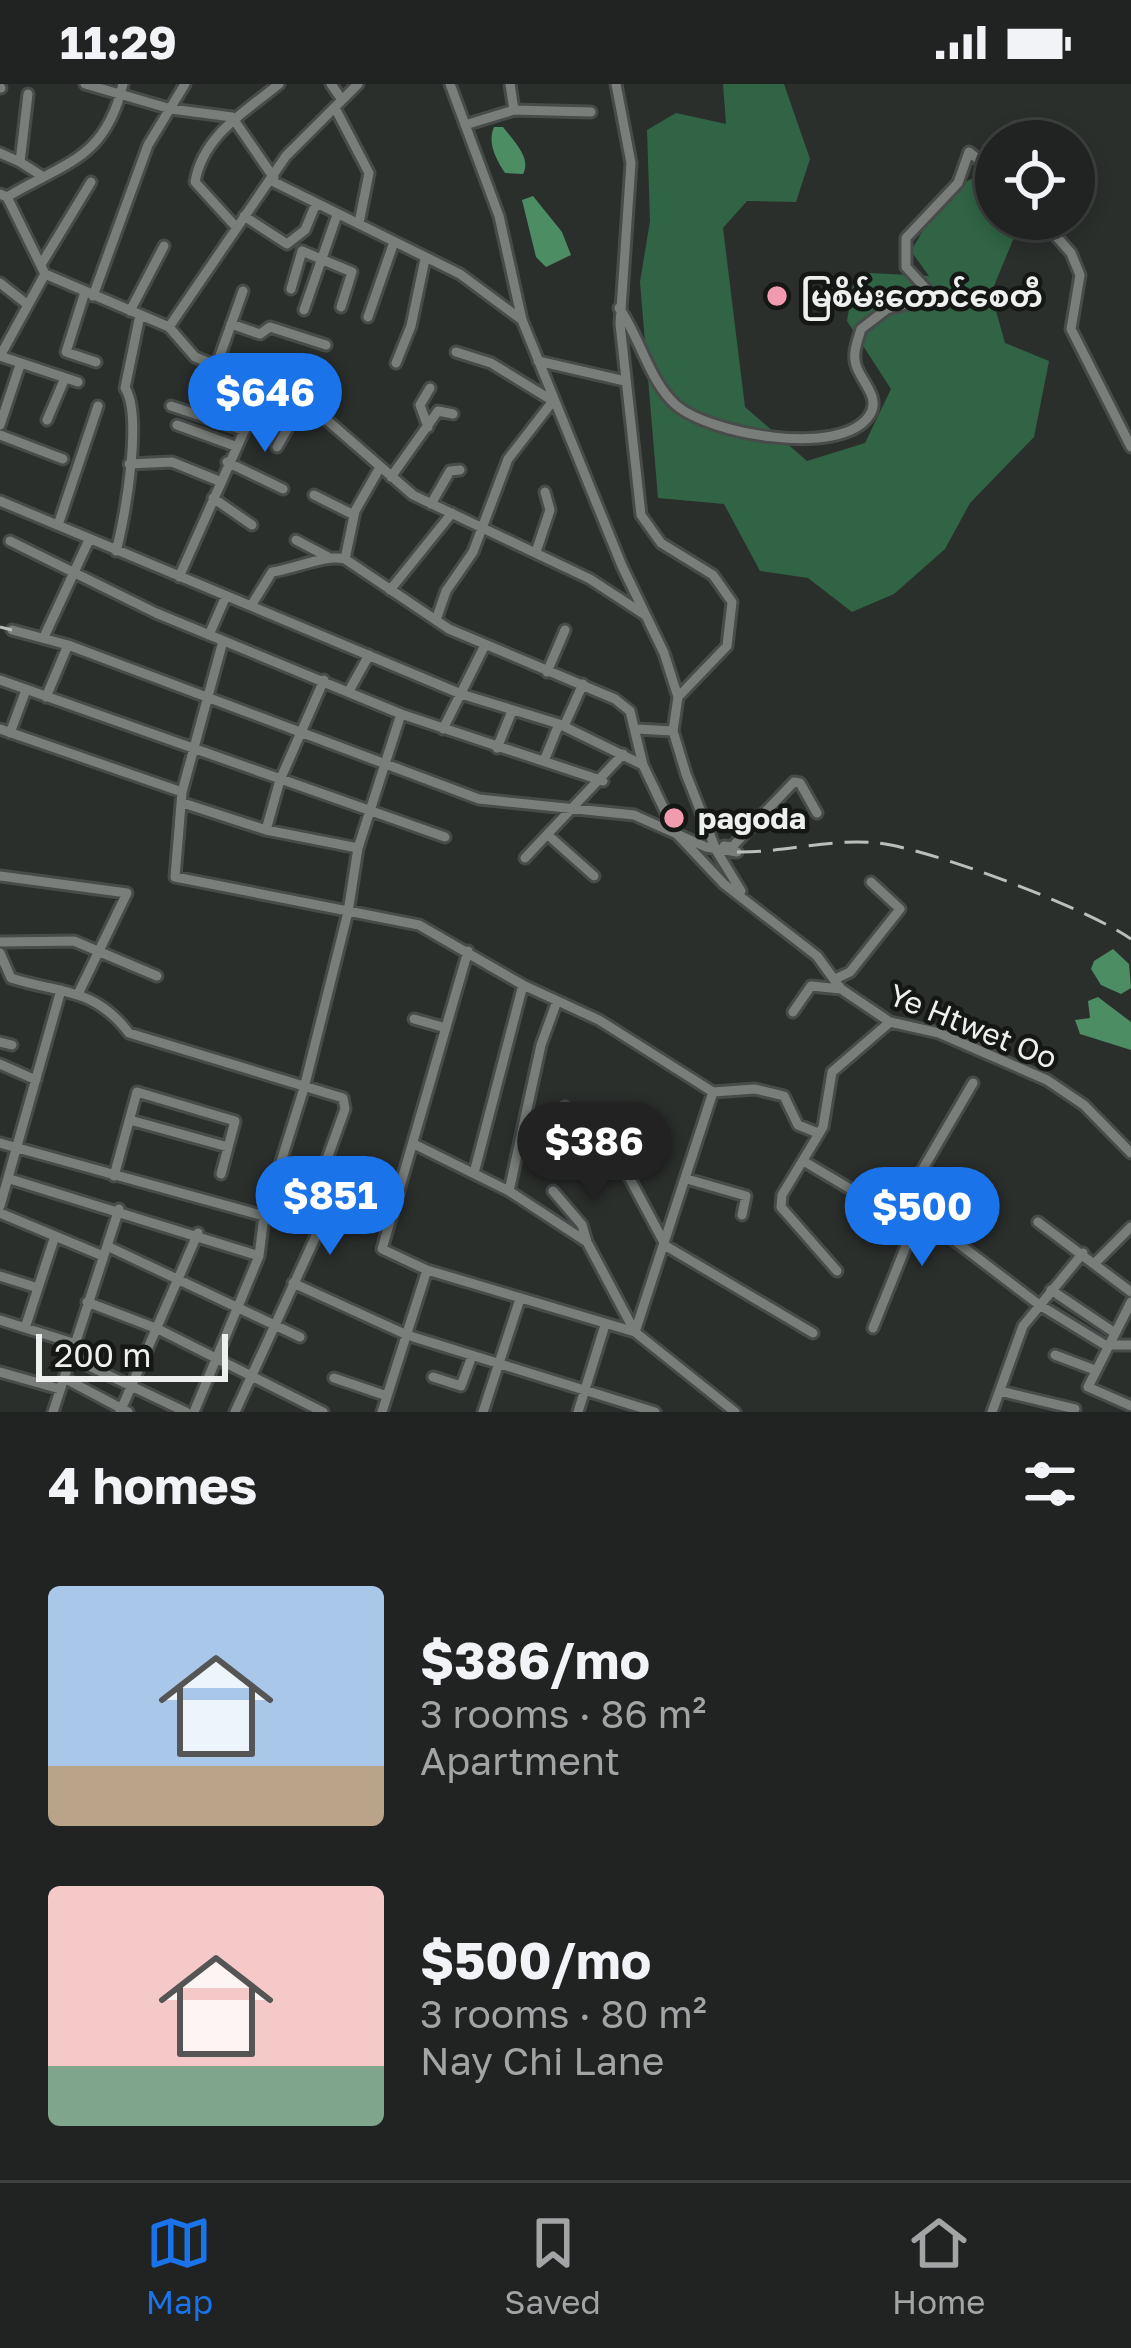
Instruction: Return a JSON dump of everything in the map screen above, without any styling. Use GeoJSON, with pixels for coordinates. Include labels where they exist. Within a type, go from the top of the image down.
{"type":"FeatureCollection","features":[{"type":"Feature","properties":{"kind":"street"},"geometry":{"type":"LineString","coordinates":[[85,84],[171,109],[232,117],[273,179],[315,206],[460,274],[522,320]]}},
{"type":"Feature","properties":{"kind":"street"},"geometry":{"type":"LineString","coordinates":[[123,84],[98,142],[80,161],[4,195],[44,268],[89,294],[170,327],[195,357],[304,400],[379,469],[431,504],[536,552],[650,618]]}},
{"type":"Feature","properties":{"kind":"street"},"geometry":{"type":"LineString","coordinates":[[96,362],[66,352],[148,145],[185,84]]}},
{"type":"Feature","properties":{"kind":"street"},"geometry":{"type":"LineString","coordinates":[[236,227],[195,182],[206,151],[232,117],[279,84]]}},
{"type":"Feature","properties":{"kind":"street"},"geometry":{"type":"LineString","coordinates":[[332,84],[369,173],[358,223]]}},
{"type":"Feature","properties":{"kind":"street"},"geometry":{"type":"LineString","coordinates":[[170,327],[286,156],[358,84]]}},
{"type":"Feature","properties":{"kind":"street"},"geometry":{"type":"LineString","coordinates":[[450,84],[499,216],[522,320],[622,566],[650,618],[678,697],[673,731],[714,846],[744,896]]}},
{"type":"Feature","properties":{"kind":"street"},"geometry":{"type":"LineString","coordinates":[[510,84],[514,110]]}},
{"type":"Feature","properties":{"kind":"street"},"geometry":{"type":"LineString","coordinates":[[616,84],[631,184],[620,308],[644,525],[666,548],[712,575],[732,602],[727,646],[710,669],[678,697]]}},
{"type":"Feature","properties":{"kind":"street"},"geometry":{"type":"LineString","coordinates":[[20,162],[28,94]]}},
{"type":"Feature","properties":{"kind":"street"},"geometry":{"type":"LineString","coordinates":[[465,125],[514,110],[591,112]]}},
{"type":"Feature","properties":{"kind":"street"},"geometry":{"type":"LineString","coordinates":[[620,308],[674,403],[722,429],[826,437],[867,420],[873,398],[856,367],[861,328],[887,308],[927,298],[928,291],[903,256],[912,227],[958,183],[969,152],[975,157]]}},
{"type":"Feature","properties":{"kind":"street"},"geometry":{"type":"LineString","coordinates":[[0,153],[42,176]]}},
{"type":"Feature","properties":{"kind":"street"},"geometry":{"type":"LineString","coordinates":[[78,382],[0,354],[91,182]]}},
{"type":"Feature","properties":{"kind":"street"},"geometry":{"type":"LineString","coordinates":[[290,289],[299,246],[315,206]]}},
{"type":"Feature","properties":{"kind":"street"},"geometry":{"type":"LineString","coordinates":[[304,310],[337,214]]}},
{"type":"Feature","properties":{"kind":"street"},"geometry":{"type":"LineString","coordinates":[[244,216],[280,243],[299,246],[352,272],[341,307]]}},
{"type":"Feature","properties":{"kind":"street"},"geometry":{"type":"LineString","coordinates":[[1060,240],[1080,275],[1071,328],[1131,447]]}},
{"type":"Feature","properties":{"kind":"street"},"geometry":{"type":"LineString","coordinates":[[368,317],[394,242]]}},
{"type":"Feature","properties":{"kind":"street"},"geometry":{"type":"LineString","coordinates":[[116,551],[128,464],[132,398],[125,388],[135,313],[164,246]]}},
{"type":"Feature","properties":{"kind":"street"},"geometry":{"type":"LineString","coordinates":[[396,363],[411,326],[425,259]]}},
{"type":"Feature","properties":{"kind":"street"},"geometry":{"type":"LineString","coordinates":[[0,283],[28,305]]}},
{"type":"Feature","properties":{"kind":"street"},"geometry":{"type":"LineString","coordinates":[[217,364],[243,291]]}},
{"type":"Feature","properties":{"kind":"street"},"geometry":{"type":"LineString","coordinates":[[232,324],[260,334],[270,327],[326,345]]}},
{"type":"Feature","properties":{"kind":"street"},"geometry":{"type":"LineString","coordinates":[[456,352],[491,363],[553,401]]}},
{"type":"Feature","properties":{"kind":"street"},"geometry":{"type":"LineString","coordinates":[[538,361],[625,381]]}},
{"type":"Feature","properties":{"kind":"street"},"geometry":{"type":"LineString","coordinates":[[0,425],[20,365]]}},
{"type":"Feature","properties":{"kind":"street"},"geometry":{"type":"LineString","coordinates":[[47,420],[65,378]]}},
{"type":"Feature","properties":{"kind":"street"},"geometry":{"type":"LineString","coordinates":[[179,577],[266,382]]}},
{"type":"Feature","properties":{"kind":"street"},"geometry":{"type":"LineString","coordinates":[[428,428],[420,405],[430,388]]}},
{"type":"Feature","properties":{"kind":"street"},"geometry":{"type":"LineString","coordinates":[[277,447],[304,400]]}},
{"type":"Feature","properties":{"kind":"street"},"geometry":{"type":"LineString","coordinates":[[436,620],[446,591],[484,526],[508,459],[553,401]]}},
{"type":"Feature","properties":{"kind":"street"},"geometry":{"type":"LineString","coordinates":[[58,525],[98,406]]}},
{"type":"Feature","properties":{"kind":"street"},"geometry":{"type":"LineString","coordinates":[[171,406],[243,430]]}},
{"type":"Feature","properties":{"kind":"street"},"geometry":{"type":"LineString","coordinates":[[391,477],[438,411],[454,414]]}},
{"type":"Feature","properties":{"kind":"street"},"geometry":{"type":"LineString","coordinates":[[177,425],[235,446]]}},
{"type":"Feature","properties":{"kind":"street"},"geometry":{"type":"LineString","coordinates":[[0,435],[63,459]]}},
{"type":"Feature","properties":{"kind":"street"},"geometry":{"type":"LineString","coordinates":[[170,450],[172,462]]}},
{"type":"Feature","properties":{"kind":"street"},"geometry":{"type":"LineString","coordinates":[[128,464],[172,462],[219,482]]}},
{"type":"Feature","properties":{"kind":"street"},"geometry":{"type":"LineString","coordinates":[[227,462],[283,489]]}},
{"type":"Feature","properties":{"kind":"street"},"geometry":{"type":"LineString","coordinates":[[345,559],[354,515],[379,469]]}},
{"type":"Feature","properties":{"kind":"street"},"geometry":{"type":"LineString","coordinates":[[431,504],[450,471],[460,470]]}},
{"type":"Feature","properties":{"kind":"street"},"geometry":{"type":"LineString","coordinates":[[536,552],[550,509],[545,492]]}},
{"type":"Feature","properties":{"kind":"street"},"geometry":{"type":"LineString","coordinates":[[314,495],[354,515]]}},
{"type":"Feature","properties":{"kind":"street"},"geometry":{"type":"LineString","coordinates":[[213,498],[252,525]]}},
{"type":"Feature","properties":{"kind":"street"},"geometry":{"type":"LineString","coordinates":[[0,501],[461,694],[561,725],[643,765]]}},
{"type":"Feature","properties":{"kind":"street"},"geometry":{"type":"LineString","coordinates":[[390,590],[452,513]]}},
{"type":"Feature","properties":{"kind":"street"},"geometry":{"type":"LineString","coordinates":[[44,637],[89,540]]}},
{"type":"Feature","properties":{"kind":"street"},"geometry":{"type":"LineString","coordinates":[[296,540],[328,557],[345,559],[436,620],[583,684],[630,711],[643,765],[673,828]]}},
{"type":"Feature","properties":{"kind":"street"},"geometry":{"type":"LineString","coordinates":[[10,541],[209,635],[401,714],[603,781]]}},
{"type":"Feature","properties":{"kind":"street"},"geometry":{"type":"LineString","coordinates":[[251,605],[272,572],[311,567],[328,557]]}},
{"type":"Feature","properties":{"kind":"street"},"geometry":{"type":"LineString","coordinates":[[209,635],[226,596]]}},
{"type":"Feature","properties":{"kind":"street"},"geometry":{"type":"LineString","coordinates":[[13,630],[68,645],[479,800],[634,815],[737,852]]}},
{"type":"Feature","properties":{"kind":"street"},"geometry":{"type":"LineString","coordinates":[[547,672],[565,630]]}},
{"type":"Feature","properties":{"kind":"street"},"geometry":{"type":"LineString","coordinates":[[223,641],[183,797],[175,877],[419,925],[523,985],[637,1041],[713,1092],[777,1093],[788,1100],[798,1125],[818,1132]]}},
{"type":"Feature","properties":{"kind":"street"},"geometry":{"type":"LineString","coordinates":[[46,697],[68,645]]}},
{"type":"Feature","properties":{"kind":"street"},"geometry":{"type":"LineString","coordinates":[[443,729],[485,645]]}},
{"type":"Feature","properties":{"kind":"street"},"geometry":{"type":"LineString","coordinates":[[349,692],[368,655]]}},
{"type":"Feature","properties":{"kind":"street"},"geometry":{"type":"LineString","coordinates":[[0,680],[446,837]]}},
{"type":"Feature","properties":{"kind":"street"},"geometry":{"type":"LineString","coordinates":[[266,830],[280,780],[324,680]]}},
{"type":"Feature","properties":{"kind":"street"},"geometry":{"type":"LineString","coordinates":[[544,761],[583,684]]}},
{"type":"Feature","properties":{"kind":"street"},"geometry":{"type":"LineString","coordinates":[[26,690],[5,731],[266,830],[358,848]]}},
{"type":"Feature","properties":{"kind":"street"},"geometry":{"type":"LineString","coordinates":[[497,748],[512,711]]}},
{"type":"Feature","properties":{"kind":"street"},"geometry":{"type":"LineString","coordinates":[[70,1357],[190,1412],[259,1256],[264,1216],[304,1088],[358,848],[401,714]]}},
{"type":"Feature","properties":{"kind":"street"},"geometry":{"type":"LineString","coordinates":[[636,729],[673,731]]}},
{"type":"Feature","properties":{"kind":"street"},"geometry":{"type":"LineString","coordinates":[[525,858],[603,781],[623,754]]}},
{"type":"Feature","properties":{"kind":"street"},"geometry":{"type":"LineString","coordinates":[[714,846],[732,847],[794,782],[800,783],[817,813]]}},
{"type":"Feature","properties":{"kind":"street"},"geometry":{"type":"LineString","coordinates":[[673,828],[707,829]]}},
{"type":"Feature","properties":{"kind":"street","name":"Ye Htwet Oo"},"geometry":{"type":"LineString","coordinates":[[673,828],[724,884],[817,956],[838,984],[890,1022],[939,1033],[1047,1080],[1084,1105],[1131,1154]]}},
{"type":"Feature","properties":{"kind":"street"},"geometry":{"type":"LineString","coordinates":[[548,835],[594,876]]}},
{"type":"Feature","properties":{"kind":"street"},"geometry":{"type":"LineString","coordinates":[[0,876],[127,893],[79,992]]}},
{"type":"Feature","properties":{"kind":"street"},"geometry":{"type":"LineString","coordinates":[[793,1012],[811,986],[838,984],[900,909],[871,882]]}},
{"type":"Feature","properties":{"kind":"street"},"geometry":{"type":"LineString","coordinates":[[0,942],[74,940],[157,976]]}},
{"type":"Feature","properties":{"kind":"street"},"geometry":{"type":"LineString","coordinates":[[468,951],[382,1249],[427,1270],[635,1332]]}},
{"type":"Feature","properties":{"kind":"street"},"geometry":{"type":"LineString","coordinates":[[0,953],[11,978],[79,992],[111,1009],[130,1033],[343,1098],[345,1109],[314,1195],[297,1199],[271,1193]]}},
{"type":"Feature","properties":{"kind":"street"},"geometry":{"type":"LineString","coordinates":[[474,1173],[523,985]]}},
{"type":"Feature","properties":{"kind":"street"},"geometry":{"type":"LineString","coordinates":[[61,990],[0,1210],[54,1239],[105,1251],[300,1336]]}},
{"type":"Feature","properties":{"kind":"street"},"geometry":{"type":"LineString","coordinates":[[509,1191],[541,1045],[557,1001]]}},
{"type":"Feature","properties":{"kind":"street"},"geometry":{"type":"LineString","coordinates":[[414,1019],[446,1028]]}},
{"type":"Feature","properties":{"kind":"street"},"geometry":{"type":"LineString","coordinates":[[837,1271],[781,1208],[782,1195],[805,1162],[827,1116],[832,1072],[890,1022]]}},
{"type":"Feature","properties":{"kind":"street"},"geometry":{"type":"LineString","coordinates":[[0,1064],[36,1079]]}},
{"type":"Feature","properties":{"kind":"street"},"geometry":{"type":"LineString","coordinates":[[894,1219],[973,1083]]}},
{"type":"Feature","properties":{"kind":"street"},"geometry":{"type":"LineString","coordinates":[[114,1176],[137,1092],[236,1121],[221,1174]]}},
{"type":"Feature","properties":{"kind":"street"},"geometry":{"type":"LineString","coordinates":[[635,1332],[713,1092]]}},
{"type":"Feature","properties":{"kind":"street"},"geometry":{"type":"LineString","coordinates":[[565,1106],[592,1154],[621,1162],[666,1246],[814,1333]]}},
{"type":"Feature","properties":{"kind":"street"},"geometry":{"type":"LineString","coordinates":[[130,1120],[228,1148]]}},
{"type":"Feature","properties":{"kind":"street"},"geometry":{"type":"LineString","coordinates":[[0,1143],[264,1216]]}},
{"type":"Feature","properties":{"kind":"street"},"geometry":{"type":"LineString","coordinates":[[414,1144],[509,1191],[587,1242]]}},
{"type":"Feature","properties":{"kind":"street"},"geometry":{"type":"LineString","coordinates":[[805,1162],[894,1219],[908,1241],[873,1328]]}},
{"type":"Feature","properties":{"kind":"street"},"geometry":{"type":"LineString","coordinates":[[10,1179],[198,1233],[259,1256]]}},
{"type":"Feature","properties":{"kind":"street"},"geometry":{"type":"LineString","coordinates":[[686,1179],[746,1196],[742,1215]]}},
{"type":"Feature","properties":{"kind":"street"},"geometry":{"type":"LineString","coordinates":[[554,1190],[583,1225],[587,1242],[635,1332],[735,1412]]}},
{"type":"Feature","properties":{"kind":"street"},"geometry":{"type":"LineString","coordinates":[[904,1202],[1039,1304],[1105,1345],[1131,1345]]}},
{"type":"Feature","properties":{"kind":"street"},"geometry":{"type":"LineString","coordinates":[[53,1412],[119,1209]]}},
{"type":"Feature","properties":{"kind":"street"},"geometry":{"type":"LineString","coordinates":[[235,1412],[326,1214]]}},
{"type":"Feature","properties":{"kind":"street"},"geometry":{"type":"LineString","coordinates":[[1038,1222],[1131,1292]]}},
{"type":"Feature","properties":{"kind":"street"},"geometry":{"type":"LineString","coordinates":[[1096,1262],[1131,1227]]}},
{"type":"Feature","properties":{"kind":"street"},"geometry":{"type":"LineString","coordinates":[[0,1372],[62,1383],[124,1411],[198,1233]]}},
{"type":"Feature","properties":{"kind":"street"},"geometry":{"type":"LineString","coordinates":[[25,1328],[54,1239]]}},
{"type":"Feature","properties":{"kind":"street"},"geometry":{"type":"LineString","coordinates":[[992,1412],[1022,1326],[1083,1253]]}},
{"type":"Feature","properties":{"kind":"street"},"geometry":{"type":"LineString","coordinates":[[382,1412],[427,1270]]}},
{"type":"Feature","properties":{"kind":"street"},"geometry":{"type":"LineString","coordinates":[[0,1276],[38,1288]]}},
{"type":"Feature","properties":{"kind":"street"},"geometry":{"type":"LineString","coordinates":[[293,1283],[406,1335],[655,1412]]}},
{"type":"Feature","properties":{"kind":"street"},"geometry":{"type":"LineString","coordinates":[[1051,1290],[1112,1331]]}},
{"type":"Feature","properties":{"kind":"street"},"geometry":{"type":"LineString","coordinates":[[483,1412],[520,1299]]}},
{"type":"Feature","properties":{"kind":"street"},"geometry":{"type":"LineString","coordinates":[[87,1302],[158,1329],[323,1412]]}},
{"type":"Feature","properties":{"kind":"street"},"geometry":{"type":"LineString","coordinates":[[1131,1302],[1105,1345],[1088,1390],[1131,1406]]}},
{"type":"Feature","properties":{"kind":"street"},"geometry":{"type":"LineString","coordinates":[[0,1320],[74,1343]]}},
{"type":"Feature","properties":{"kind":"street"},"geometry":{"type":"LineString","coordinates":[[578,1412],[605,1325]]}},
{"type":"Feature","properties":{"kind":"street"},"geometry":{"type":"LineString","coordinates":[[1054,1355],[1095,1370]]}},
{"type":"Feature","properties":{"kind":"street"},"geometry":{"type":"LineString","coordinates":[[433,1377],[461,1386],[472,1356]]}},
{"type":"Feature","properties":{"kind":"street"},"geometry":{"type":"LineString","coordinates":[[334,1378],[387,1396]]}},
{"type":"Feature","properties":{"kind":"street"},"geometry":{"type":"LineString","coordinates":[[1000,1391],[1075,1409]]}},
{"type":"Feature","properties":{"kind":"shaded area"},"geometry":{"type":"Polygon","coordinates":[[[723,84],[784,84],[810,159],[796,202],[747,201],[723,228],[745,407],[807,461],[865,443],[891,389],[847,321],[853,284],[870,273],[929,276],[911,251],[945,193],[975,177],[975,240],[1013,240],[991,293],[1005,343],[1049,361],[1034,437],[970,503],[945,549],[894,594],[852,612],[808,578],[760,571],[724,504],[658,498],[640,282],[650,221],[647,130],[676,113],[726,124],[723,84]]]}},
{"type":"Feature","properties":{"kind":"shaded area"},"geometry":{"type":"Polygon","coordinates":[[[494,127],[503,127],[520,149],[523,174],[505,173],[492,145],[494,127]]]}},
{"type":"Feature","properties":{"kind":"shaded area"},"geometry":{"type":"Polygon","coordinates":[[[533,196],[562,232],[571,255],[546,267],[536,257],[522,200],[533,196]]]}},
{"type":"Feature","properties":{"kind":"shaded area"},"geometry":{"type":"Polygon","coordinates":[[[1113,949],[1129,964],[1131,988],[1121,994],[1101,985],[1091,969],[1094,961],[1113,949]]]}},
{"type":"Feature","properties":{"kind":"shaded area"},"geometry":{"type":"Polygon","coordinates":[[[1098,997],[1131,1022],[1131,1050],[1080,1034],[1075,1020],[1090,1018],[1088,1001],[1098,997]]]}},
{"type":"Feature","properties":{"kind":"railway"},"geometry":{"type":"LineString","coordinates":[[0,627],[12,630]]}},
{"type":"Feature","properties":{"kind":"railway"},"geometry":{"type":"LineString","coordinates":[[737,852],[842,842],[901,847],[1046,897],[1131,939]]}},
{"type":"Feature","properties":{"kind":"place","name":"မြစိမ်းတောင်စေတီ"},"geometry":{"type":"Point","coordinates":[777,296]}},
{"type":"Feature","properties":{"kind":"place","name":"pagoda"},"geometry":{"type":"Point","coordinates":[674,818]}}]}
